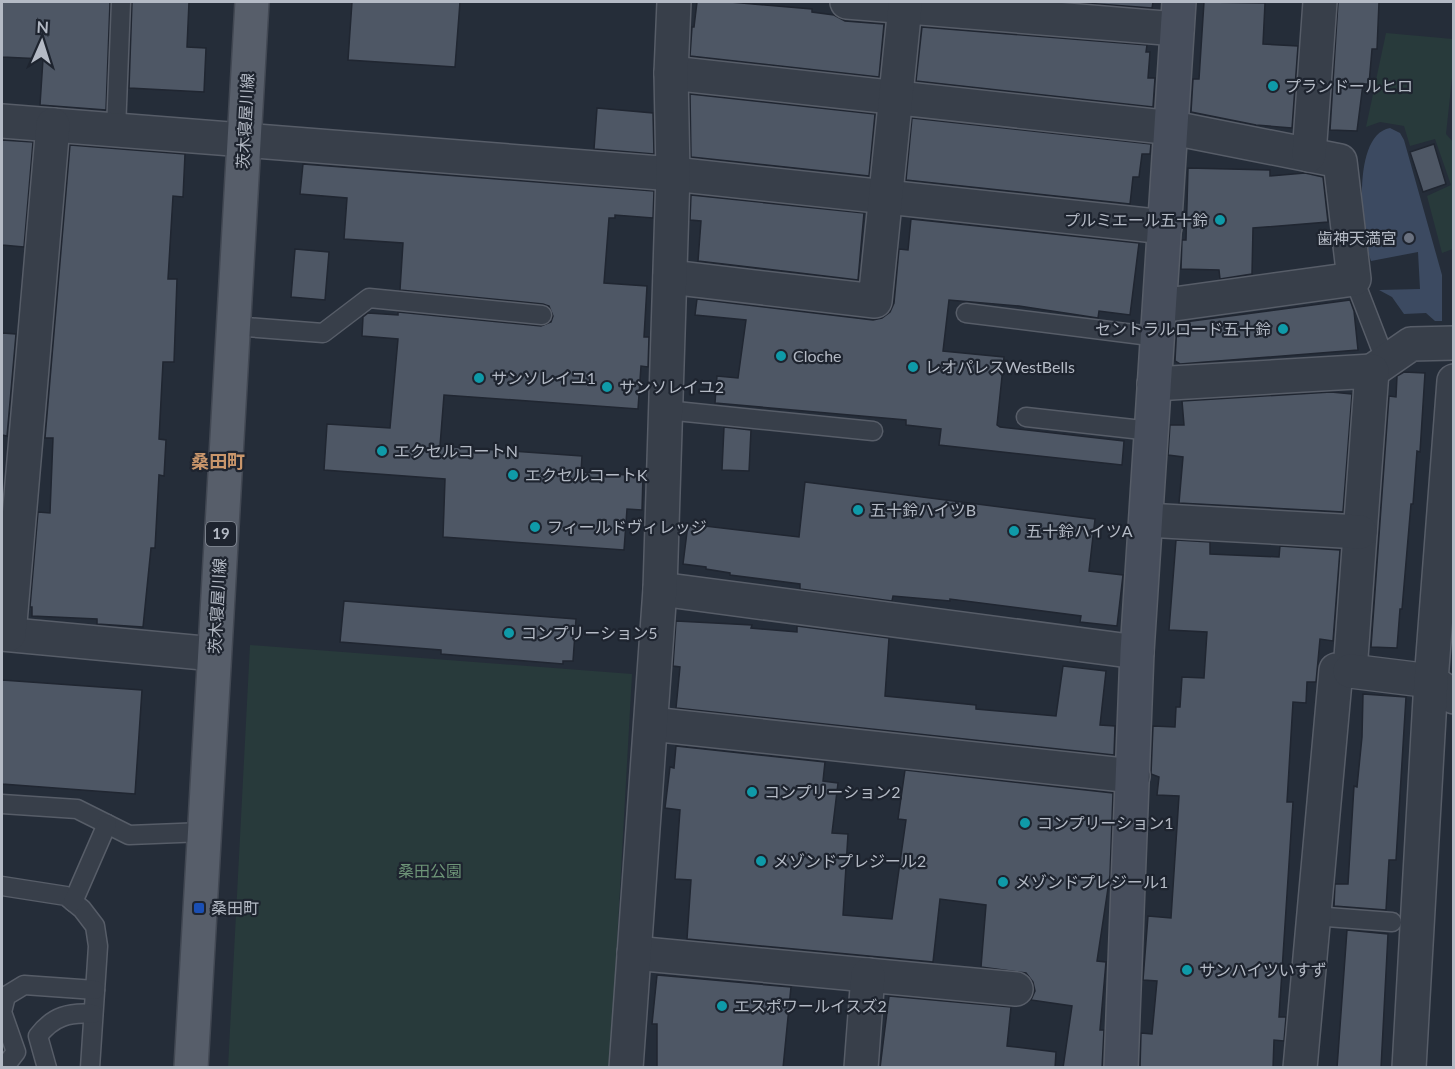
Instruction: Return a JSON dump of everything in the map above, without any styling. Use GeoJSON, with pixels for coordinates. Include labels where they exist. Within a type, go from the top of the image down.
{"type":"FeatureCollection","features":[{"type":"Feature","properties":{"kind":"main road","name":"茨木寝屋川線"},"geometry":{"type":"LineString","coordinates":[[191,1068],[252,2]]}},
{"type":"Feature","properties":{"kind":"street"},"geometry":{"type":"LineString","coordinates":[[626,1068],[660,589],[673,174],[671,73],[674,2]]}},
{"type":"Feature","properties":{"kind":"street"},"geometry":{"type":"LineString","coordinates":[[847,2],[1178,15],[1173,128],[1137,652],[1121,1068]]}},
{"type":"Feature","properties":{"kind":"street"},"geometry":{"type":"LineString","coordinates":[[1309,155],[1320,2]]}},
{"type":"Feature","properties":{"kind":"street"},"geometry":{"type":"LineString","coordinates":[[670,278],[875,301],[905,6]]}},
{"type":"Feature","properties":{"kind":"street"},"geometry":{"type":"LineString","coordinates":[[671,73],[1173,128],[1340,161],[1354,279],[1159,322]]}},
{"type":"Feature","properties":{"kind":"street"},"geometry":{"type":"LineString","coordinates":[[2,121],[673,174],[1165,227]]}},
{"type":"Feature","properties":{"kind":"street"},"geometry":{"type":"LineString","coordinates":[[53,125],[10,536],[5,634],[214,654]]}},
{"type":"Feature","properties":{"kind":"street"},"geometry":{"type":"LineString","coordinates":[[1154,384],[1379,367],[1411,344],[1454,344]]}},
{"type":"Feature","properties":{"kind":"street"},"geometry":{"type":"LineString","coordinates":[[1350,671],[1360,532],[1379,367]]}},
{"type":"Feature","properties":{"kind":"street"},"geometry":{"type":"LineString","coordinates":[[1409,1068],[1442,689],[1454,381]]}},
{"type":"Feature","properties":{"kind":"street"},"geometry":{"type":"LineString","coordinates":[[1146,520],[1360,532]]}},
{"type":"Feature","properties":{"kind":"street"},"geometry":{"type":"LineString","coordinates":[[660,589],[1137,652]]}},
{"type":"Feature","properties":{"kind":"street"},"geometry":{"type":"LineString","coordinates":[[1300,1068],[1336,670],[1442,689]]}},
{"type":"Feature","properties":{"kind":"street"},"geometry":{"type":"LineString","coordinates":[[651,724],[1133,776]]}},
{"type":"Feature","properties":{"kind":"street"},"geometry":{"type":"LineString","coordinates":[[634,953],[1016,989]]}},
{"type":"Feature","properties":{"kind":"street"},"geometry":{"type":"LineString","coordinates":[[861,1068],[868,975]]}},
{"type":"Feature","properties":{"kind":"lane"},"geometry":{"type":"LineString","coordinates":[[116,130],[121,2]]}},
{"type":"Feature","properties":{"kind":"lane"},"geometry":{"type":"LineString","coordinates":[[1354,279],[1379,367]]}},
{"type":"Feature","properties":{"kind":"lane"},"geometry":{"type":"LineString","coordinates":[[233,326],[323,333],[369,298],[542,315]]}},
{"type":"Feature","properties":{"kind":"lane"},"geometry":{"type":"LineString","coordinates":[[966,313],[1159,322]]}},
{"type":"Feature","properties":{"kind":"lane"},"geometry":{"type":"LineString","coordinates":[[666,410],[873,431]]}},
{"type":"Feature","properties":{"kind":"lane"},"geometry":{"type":"LineString","coordinates":[[1026,417],[1152,431]]}},
{"type":"Feature","properties":{"kind":"lane"},"geometry":{"type":"LineString","coordinates":[[2,804],[77,809],[129,835],[204,832]]}},
{"type":"Feature","properties":{"kind":"lane"},"geometry":{"type":"LineString","coordinates":[[73,902],[107,824]]}},
{"type":"Feature","properties":{"kind":"lane"},"geometry":{"type":"LineString","coordinates":[[2,886],[66,896],[82,909],[95,926],[98,946],[90,1068]]}},
{"type":"Feature","properties":{"kind":"lane"},"geometry":{"type":"LineString","coordinates":[[1314,916],[1392,922]]}},
{"type":"Feature","properties":{"kind":"lane"},"geometry":{"type":"LineString","coordinates":[[2,1067],[16,1052],[2,1012],[6,996],[24,985],[95,990]]}},
{"type":"Feature","properties":{"kind":"lane"},"geometry":{"type":"LineString","coordinates":[[47,1068],[38,1036],[46,1025],[73,1012],[93,1014]]}},
{"type":"Feature","properties":{"kind":"green space"},"geometry":{"type":"Polygon","coordinates":[[[1386,33],[1453,39],[1453,69],[1446,134],[1453,142],[1453,249],[1442,253],[1427,196],[1451,185],[1435,139],[1410,146],[1404,126],[1380,122],[1366,127],[1386,33]]]}},
{"type":"Feature","properties":{"kind":"green space","name":"桑田公園"},"geometry":{"type":"Polygon","coordinates":[[[250,645],[632,674],[610,1067],[228,1068],[250,645]]]}},
{"type":"Feature","properties":{"kind":"water"},"geometry":{"type":"Polygon","coordinates":[[[1390,128],[1400,133],[1404,140],[1442,275],[1442,321],[1435,321],[1426,313],[1404,314],[1392,297],[1379,290],[1420,289],[1418,252],[1371,261],[1367,248],[1362,208],[1364,166],[1369,148],[1378,135],[1390,128]]]}},
{"type":"Feature","properties":{"kind":"building"},"geometry":{"type":"Polygon","coordinates":[[[2,2],[110,2],[106,110],[40,105],[43,59],[2,57],[2,2]]]}},
{"type":"Feature","properties":{"kind":"building"},"geometry":{"type":"Polygon","coordinates":[[[132,2],[189,2],[187,47],[206,48],[204,92],[129,88],[132,2]]]}},
{"type":"Feature","properties":{"kind":"building"},"geometry":{"type":"Polygon","coordinates":[[[352,2],[460,2],[455,67],[348,60],[352,2]]]}},
{"type":"Feature","properties":{"kind":"building"},"geometry":{"type":"Polygon","coordinates":[[[697,2],[730,2],[812,9],[812,12],[834,15],[845,21],[884,24],[879,77],[690,56],[697,2]]]}},
{"type":"Feature","properties":{"kind":"building"},"geometry":{"type":"Polygon","coordinates":[[[1071,2],[1153,2],[1152,8],[1071,2]]]}},
{"type":"Feature","properties":{"kind":"building"},"geometry":{"type":"Polygon","coordinates":[[[1204,2],[1265,3],[1263,44],[1298,46],[1292,128],[1256,125],[1191,112],[1193,79],[1199,79],[1204,2]]]}},
{"type":"Feature","properties":{"kind":"building"},"geometry":{"type":"Polygon","coordinates":[[[1338,2],[1379,2],[1377,49],[1372,49],[1369,84],[1363,84],[1357,131],[1330,130],[1338,2]]]}},
{"type":"Feature","properties":{"kind":"building"},"geometry":{"type":"Polygon","coordinates":[[[922,27],[1147,45],[1146,52],[1150,52],[1148,78],[1155,78],[1153,107],[916,81],[922,27]]]}},
{"type":"Feature","properties":{"kind":"building"},"geometry":{"type":"Polygon","coordinates":[[[690,94],[875,114],[869,176],[691,157],[690,94]]]}},
{"type":"Feature","properties":{"kind":"building"},"geometry":{"type":"Polygon","coordinates":[[[597,108],[653,113],[654,154],[594,149],[597,108]]]}},
{"type":"Feature","properties":{"kind":"building"},"geometry":{"type":"Polygon","coordinates":[[[912,118],[1151,144],[1150,154],[1142,154],[1139,177],[1133,177],[1130,204],[906,180],[912,118]]]}},
{"type":"Feature","properties":{"kind":"building"},"geometry":{"type":"Polygon","coordinates":[[[2,140],[33,142],[24,247],[2,245],[2,140]]]}},
{"type":"Feature","properties":{"kind":"building"},"geometry":{"type":"Polygon","coordinates":[[[1434,144],[1446,184],[1423,192],[1410,152],[1434,144]]]}},
{"type":"Feature","properties":{"kind":"building"},"geometry":{"type":"Polygon","coordinates":[[[70,145],[185,154],[183,197],[173,196],[168,279],[177,279],[174,362],[163,362],[159,439],[166,440],[164,476],[159,475],[155,548],[151,548],[143,627],[97,624],[97,619],[32,616],[32,607],[30,607],[38,512],[50,513],[53,438],[45,438],[70,145]]]}},
{"type":"Feature","properties":{"kind":"building"},"geometry":{"type":"Polygon","coordinates":[[[303,164],[654,191],[653,218],[615,215],[615,218],[609,218],[604,283],[647,286],[644,337],[649,337],[648,367],[641,366],[638,409],[444,395],[440,446],[582,456],[581,472],[643,476],[642,510],[627,509],[624,550],[443,537],[445,479],[324,470],[327,424],[390,428],[398,339],[362,336],[363,317],[368,313],[398,315],[398,312],[541,326],[551,322],[553,316],[549,306],[543,304],[400,290],[403,243],[344,239],[347,198],[300,194],[303,164]]]}},
{"type":"Feature","properties":{"kind":"building","name":"プルミエール五十鈴"},"geometry":{"type":"Polygon","coordinates":[[[1188,168],[1270,170],[1270,176],[1305,173],[1323,177],[1328,222],[1253,228],[1252,274],[1220,279],[1219,270],[1181,269],[1182,240],[1186,240],[1188,168]]]}},
{"type":"Feature","properties":{"kind":"building"},"geometry":{"type":"Polygon","coordinates":[[[691,195],[864,213],[858,280],[698,261],[701,221],[690,220],[691,195]]]}},
{"type":"Feature","properties":{"kind":"building"},"geometry":{"type":"Polygon","coordinates":[[[911,219],[1139,243],[1130,315],[1099,311],[1098,318],[1019,306],[949,300],[943,351],[1004,357],[997,425],[1000,427],[1124,441],[1122,465],[939,445],[941,429],[906,425],[906,420],[715,403],[717,376],[738,378],[746,320],[695,315],[697,299],[873,320],[882,318],[890,312],[894,303],[899,249],[908,250],[911,219]]]}},
{"type":"Feature","properties":{"kind":"building"},"geometry":{"type":"Polygon","coordinates":[[[295,249],[329,252],[325,300],[291,297],[295,249]]]}},
{"type":"Feature","properties":{"kind":"building"},"geometry":{"type":"Polygon","coordinates":[[[1350,300],[1354,311],[1358,350],[1180,364],[1175,361],[1177,323],[1350,300]]]}},
{"type":"Feature","properties":{"kind":"building"},"geometry":{"type":"Polygon","coordinates":[[[2,333],[16,334],[7,436],[2,435],[2,333]]]}},
{"type":"Feature","properties":{"kind":"building"},"geometry":{"type":"Polygon","coordinates":[[[1404,372],[1425,373],[1420,452],[1417,451],[1402,609],[1400,609],[1397,648],[1371,647],[1389,396],[1396,397],[1397,376],[1404,372]]]}},
{"type":"Feature","properties":{"kind":"building"},"geometry":{"type":"Polygon","coordinates":[[[1331,392],[1352,394],[1343,512],[1179,503],[1183,457],[1168,455],[1170,425],[1184,425],[1182,401],[1331,392]]]}},
{"type":"Feature","properties":{"kind":"building"},"geometry":{"type":"Polygon","coordinates":[[[724,427],[751,430],[749,471],[722,470],[724,427]]]}},
{"type":"Feature","properties":{"kind":"building"},"geometry":{"type":"Polygon","coordinates":[[[805,482],[1095,519],[1089,571],[1123,575],[1117,626],[1080,622],[1081,616],[950,599],[950,601],[893,596],[892,601],[800,589],[800,584],[730,575],[730,573],[706,569],[706,567],[683,564],[688,524],[799,537],[805,482]]]}},
{"type":"Feature","properties":{"kind":"building"},"geometry":{"type":"Polygon","coordinates":[[[1176,540],[1210,542],[1210,554],[1279,557],[1280,546],[1340,550],[1333,641],[1320,639],[1316,682],[1307,682],[1306,703],[1293,702],[1287,802],[1293,802],[1279,1017],[1286,1017],[1284,1041],[1274,1040],[1273,1068],[1140,1068],[1141,1033],[1152,1034],[1157,981],[1143,980],[1148,916],[1171,918],[1179,796],[1157,795],[1159,777],[1151,774],[1153,726],[1175,727],[1176,707],[1180,707],[1182,677],[1204,678],[1207,632],[1169,630],[1176,540]]]}},
{"type":"Feature","properties":{"kind":"building","name":"コンプリーション5"},"geometry":{"type":"Polygon","coordinates":[[[344,601],[576,619],[573,661],[563,661],[563,664],[441,654],[441,650],[340,642],[344,601]]]}},
{"type":"Feature","properties":{"kind":"building"},"geometry":{"type":"Polygon","coordinates":[[[676,621],[752,625],[751,628],[797,632],[797,626],[889,638],[885,696],[976,705],[976,709],[1056,716],[1063,666],[1106,671],[1100,725],[1115,726],[1114,755],[676,708],[680,667],[673,666],[676,621]]]}},
{"type":"Feature","properties":{"kind":"building"},"geometry":{"type":"Polygon","coordinates":[[[2,680],[142,690],[135,794],[2,784],[2,680]]]}},
{"type":"Feature","properties":{"kind":"building"},"geometry":{"type":"Polygon","coordinates":[[[1363,694],[1406,697],[1396,860],[1389,860],[1386,910],[1334,906],[1335,884],[1348,884],[1354,786],[1357,787],[1362,737],[1363,694]]]}},
{"type":"Feature","properties":{"kind":"building"},"geometry":{"type":"Polygon","coordinates":[[[676,746],[825,762],[823,781],[838,783],[832,833],[848,834],[843,915],[892,919],[906,820],[898,819],[905,770],[1113,793],[1110,875],[1097,961],[1106,962],[1100,1030],[1104,1030],[1102,1068],[1063,1068],[1072,1006],[1031,1000],[1035,991],[1033,982],[1026,973],[981,967],[986,905],[940,899],[933,962],[687,939],[691,880],[675,879],[680,810],[665,808],[670,767],[674,768],[676,746]]]}},
{"type":"Feature","properties":{"kind":"building"},"geometry":{"type":"Polygon","coordinates":[[[1347,930],[1388,934],[1381,1068],[1337,1068],[1347,930]]]}},
{"type":"Feature","properties":{"kind":"building"},"geometry":{"type":"Polygon","coordinates":[[[657,975],[791,987],[783,1068],[657,1068],[657,1024],[652,1024],[657,975]]]}},
{"type":"Feature","properties":{"kind":"building"},"geometry":{"type":"Polygon","coordinates":[[[889,996],[1011,1007],[1007,1046],[1056,1052],[1055,1068],[880,1068],[889,996]]]}},
{"type":"Feature","properties":{"kind":"place","name":"プランドールヒロ"},"geometry":{"type":"Point","coordinates":[1273,86]}},
{"type":"Feature","properties":{"kind":"place","name":"プルミエール五十鈴"},"geometry":{"type":"Point","coordinates":[1220,220]}},
{"type":"Feature","properties":{"kind":"place","name":"歯神天満宮"},"geometry":{"type":"Point","coordinates":[1409,238]}},
{"type":"Feature","properties":{"kind":"place","name":"セントラルロード五十鈴"},"geometry":{"type":"Point","coordinates":[1283,329]}},
{"type":"Feature","properties":{"kind":"place","name":"Cloche"},"geometry":{"type":"Point","coordinates":[781,356]}},
{"type":"Feature","properties":{"kind":"place","name":"レオパレスWestBells"},"geometry":{"type":"Point","coordinates":[913,367]}},
{"type":"Feature","properties":{"kind":"place","name":"サンソレイユ1"},"geometry":{"type":"Point","coordinates":[479,378]}},
{"type":"Feature","properties":{"kind":"place","name":"サンソレイユ2"},"geometry":{"type":"Point","coordinates":[607,387]}},
{"type":"Feature","properties":{"kind":"place","name":"エクセルコートN"},"geometry":{"type":"Point","coordinates":[382,451]}},
{"type":"Feature","properties":{"kind":"place","name":"エクセルコートK"},"geometry":{"type":"Point","coordinates":[513,475]}},
{"type":"Feature","properties":{"kind":"place","name":"五十鈴ハイツB"},"geometry":{"type":"Point","coordinates":[858,510]}},
{"type":"Feature","properties":{"kind":"place","name":"フィールドヴィレッジ"},"geometry":{"type":"Point","coordinates":[535,527]}},
{"type":"Feature","properties":{"kind":"place","name":"五十鈴ハイツA"},"geometry":{"type":"Point","coordinates":[1014,531]}},
{"type":"Feature","properties":{"kind":"place","name":"コンプリーション5"},"geometry":{"type":"Point","coordinates":[509,633]}},
{"type":"Feature","properties":{"kind":"place","name":"コンプリーション2"},"geometry":{"type":"Point","coordinates":[752,792]}},
{"type":"Feature","properties":{"kind":"place","name":"コンプリーション1"},"geometry":{"type":"Point","coordinates":[1025,823]}},
{"type":"Feature","properties":{"kind":"place","name":"メゾンドプレジール2"},"geometry":{"type":"Point","coordinates":[761,861]}},
{"type":"Feature","properties":{"kind":"place","name":"メゾンドプレジール1"},"geometry":{"type":"Point","coordinates":[1003,882]}},
{"type":"Feature","properties":{"kind":"place","name":"桑田町"},"geometry":{"type":"Point","coordinates":[199,908]}},
{"type":"Feature","properties":{"kind":"place","name":"サンハイツいすず"},"geometry":{"type":"Point","coordinates":[1187,970]}},
{"type":"Feature","properties":{"kind":"place","name":"エスポワールイスズ2"},"geometry":{"type":"Point","coordinates":[722,1006]}},
{"type":"Feature","properties":{"kind":"district","name":"桑田町"},"geometry":{"type":"Point","coordinates":[218,462]}}]}
